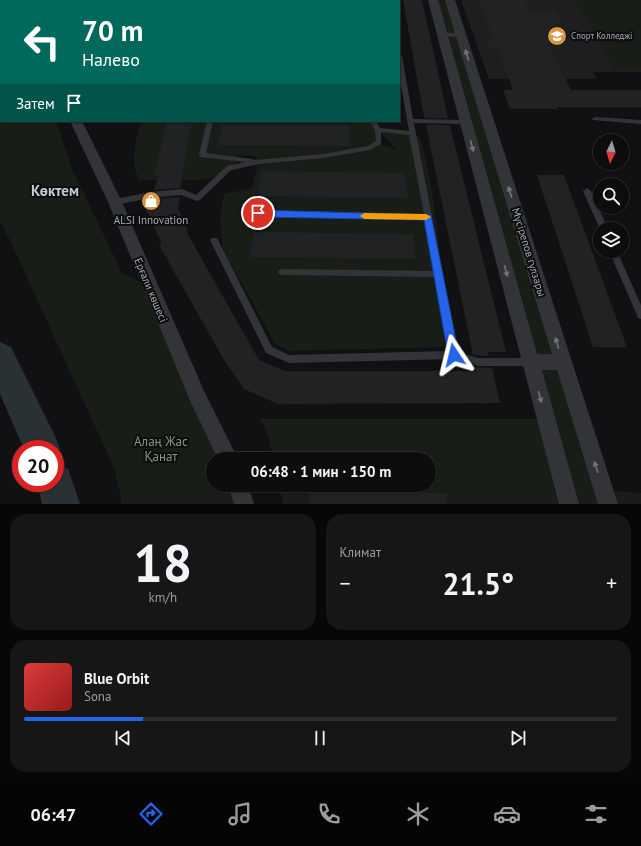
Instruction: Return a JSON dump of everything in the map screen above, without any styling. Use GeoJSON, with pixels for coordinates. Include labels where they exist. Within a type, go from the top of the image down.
{"type":"FeatureCollection","features":[{"type":"Feature","properties":{"kind":"street"},"geometry":{"type":"LineString","coordinates":[[433,0],[569,504]]}},
{"type":"Feature","properties":{"kind":"street","name":"Мүсірепов гүлзары"},"geometry":{"type":"LineString","coordinates":[[450,0],[608,504]]}},
{"type":"Feature","properties":{"kind":"street"},"geometry":{"type":"LineString","coordinates":[[455,84],[476,84]]}},
{"type":"Feature","properties":{"kind":"street","name":"Ерғали көшесі"},"geometry":{"type":"LineString","coordinates":[[76,122],[115,202],[197,397],[224,452]]}},
{"type":"Feature","properties":{"kind":"street"},"geometry":{"type":"LineString","coordinates":[[465,122],[488,122]]}},
{"type":"Feature","properties":{"kind":"street"},"geometry":{"type":"LineString","coordinates":[[531,362],[564,362]]}},
{"type":"Feature","properties":{"kind":"street"},"geometry":{"type":"LineString","coordinates":[[240,492],[244,504]]}},
{"type":"Feature","properties":{"kind":"lane"},"geometry":{"type":"LineString","coordinates":[[442,35],[461,35]]}},
{"type":"Feature","properties":{"kind":"lane"},"geometry":{"type":"LineString","coordinates":[[400,62],[454,355]]}},
{"type":"Feature","properties":{"kind":"lane"},"geometry":{"type":"LineString","coordinates":[[595,120],[641,122]]}},
{"type":"Feature","properties":{"kind":"lane"},"geometry":{"type":"LineString","coordinates":[[410,121],[465,122]]}},
{"type":"Feature","properties":{"kind":"lane"},"geometry":{"type":"LineString","coordinates":[[210,122],[202,155],[259,162]]}},
{"type":"Feature","properties":{"kind":"lane"},"geometry":{"type":"LineString","coordinates":[[115,202],[151,195],[182,192],[197,198],[229,168],[259,162],[323,156],[370,148],[379,142],[378,130],[374,122]]}},
{"type":"Feature","properties":{"kind":"lane"},"geometry":{"type":"LineString","coordinates":[[378,130],[412,132]]}},
{"type":"Feature","properties":{"kind":"lane"},"geometry":{"type":"LineString","coordinates":[[588,191],[601,222]]}},
{"type":"Feature","properties":{"kind":"lane"},"geometry":{"type":"LineString","coordinates":[[258,213],[428,217]]}},
{"type":"Feature","properties":{"kind":"lane"},"geometry":{"type":"LineString","coordinates":[[214,240],[269,350],[289,359],[454,355],[478,362],[531,362]]}},
{"type":"Feature","properties":{"kind":"lane"},"geometry":{"type":"LineString","coordinates":[[617,258],[641,315]]}},
{"type":"Feature","properties":{"kind":"lane"},"geometry":{"type":"LineString","coordinates":[[282,272],[439,274]]}},
{"type":"Feature","properties":{"kind":"shaded area","name":"Спорт Колледжі"},"geometry":{"type":"Polygon","coordinates":[[[461,0],[641,0],[641,72],[593,72],[597,79],[489,79],[461,0]]]}},
{"type":"Feature","properties":{"kind":"green space"},"geometry":{"type":"Polygon","coordinates":[[[433,0],[450,0],[604,490],[641,493],[641,504],[569,504],[433,0]]]}},
{"type":"Feature","properties":{"kind":"green space"},"geometry":{"type":"Polygon","coordinates":[[[575,0],[641,0],[641,70],[615,70],[575,0]]]}},
{"type":"Feature","properties":{"kind":"green space","name":"Алаң Жас Қанат"},"geometry":{"type":"Polygon","coordinates":[[[0,122],[56,122],[72,169],[122,273],[141,282],[220,452],[206,452],[206,492],[236,492],[241,504],[122,504],[115,470],[10,240],[0,222],[0,122]]]}},
{"type":"Feature","properties":{"kind":"green space"},"geometry":{"type":"Polygon","coordinates":[[[141,122],[372,122],[373,127],[383,145],[397,150],[378,130],[420,137],[435,215],[441,268],[446,347],[290,351],[274,343],[251,299],[223,253],[220,216],[224,194],[252,188],[257,168],[255,156],[237,155],[237,168],[214,177],[177,181],[140,180],[135,167],[134,159],[137,135],[141,122]]]}},
{"type":"Feature","properties":{"kind":"green space"},"geometry":{"type":"Polygon","coordinates":[[[260,419],[538,419],[560,504],[283,504],[280,492],[436,492],[436,452],[272,452],[268,435],[260,419]]]}},
{"type":"Feature","properties":{"kind":"building"},"geometry":{"type":"Polygon","coordinates":[[[403,0],[422,0],[448,118],[425,118],[403,0]]]}},
{"type":"Feature","properties":{"kind":"building"},"geometry":{"type":"Polygon","coordinates":[[[478,0],[525,0],[530,10],[555,10],[563,23],[556,23],[567,44],[548,44],[571,90],[641,90],[641,107],[557,107],[558,109],[510,109],[503,90],[513,90],[497,47],[483,48],[493,38],[478,0]]]}},
{"type":"Feature","properties":{"kind":"building"},"geometry":{"type":"Polygon","coordinates":[[[167,122],[192,122],[180,188],[154,190],[158,176],[154,176],[167,122]]]}},
{"type":"Feature","properties":{"kind":"building"},"geometry":{"type":"Polygon","coordinates":[[[222,125],[349,125],[350,146],[218,145],[222,125]]]}},
{"type":"Feature","properties":{"kind":"building"},"geometry":{"type":"Polygon","coordinates":[[[426,125],[450,125],[506,352],[488,352],[489,356],[473,355],[426,125]]]}},
{"type":"Feature","properties":{"kind":"building"},"geometry":{"type":"Polygon","coordinates":[[[261,171],[405,173],[408,198],[258,196],[261,171]]]}},
{"type":"Feature","properties":{"kind":"building"},"geometry":{"type":"Polygon","coordinates":[[[537,175],[564,175],[593,254],[593,258],[594,258],[627,347],[593,347],[537,175]]]}},
{"type":"Feature","properties":{"kind":"building"},"geometry":{"type":"Polygon","coordinates":[[[180,197],[178,209],[188,230],[186,231],[259,360],[285,371],[476,371],[475,367],[492,368],[500,403],[278,404],[244,389],[224,360],[159,245],[162,244],[143,203],[151,199],[180,197]]]}},
{"type":"Feature","properties":{"kind":"building"},"geometry":{"type":"Polygon","coordinates":[[[253,232],[413,234],[416,259],[250,257],[253,232]]]}},
{"type":"Feature","properties":{"kind":"building"},"geometry":{"type":"Polygon","coordinates":[[[310,492],[447,493],[447,504],[310,504],[310,492]]]}},
{"type":"Feature","properties":{"kind":"waterway"},"geometry":{"type":"LineString","coordinates":[[0,357],[38,440]]}},
{"type":"Feature","properties":{"kind":"waterway"},"geometry":{"type":"LineString","coordinates":[[58,492],[61,504]]}},
{"type":"Feature","properties":{"kind":"slow traffic"},"geometry":{"type":"LineString","coordinates":[[364,216],[426,217]]}},
{"type":"Feature","properties":{"kind":"place","name":"Спорт Колледжі"},"geometry":{"type":"Point","coordinates":[557,36]}},
{"type":"Feature","properties":{"kind":"place","name":"ALSI Innovation"},"geometry":{"type":"Point","coordinates":[151,201]}},
{"type":"Feature","properties":{"kind":"district","name":"Көктем"},"geometry":{"type":"Point","coordinates":[55,191]}},
{"type":"Feature","properties":{"kind":"route"},"geometry":{"type":"LineString","coordinates":[[258,213],[428,217],[454,355]]}}]}
